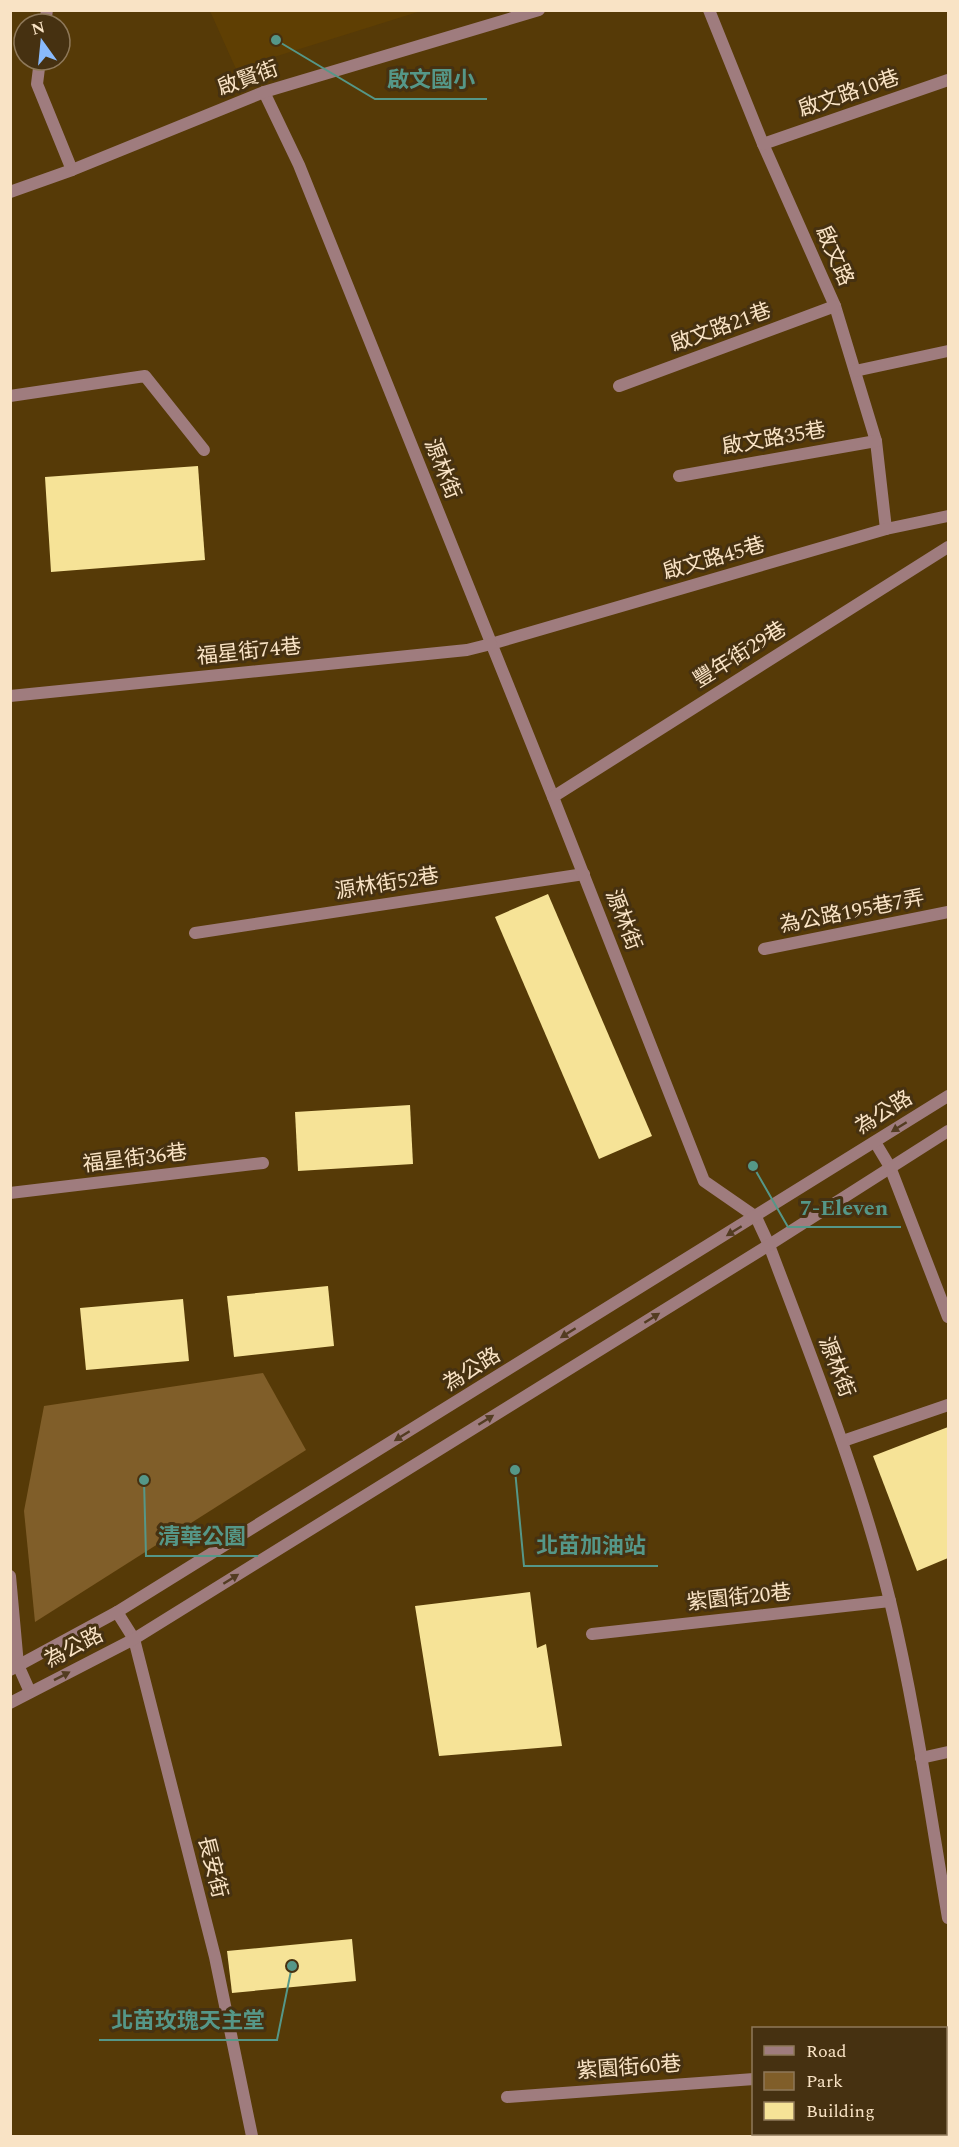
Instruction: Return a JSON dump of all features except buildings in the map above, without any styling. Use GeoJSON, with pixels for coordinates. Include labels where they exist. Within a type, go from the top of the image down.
{"type":"FeatureCollection","features":[{"type":"Feature","properties":{"kind":"street","name":"啟賢街"},"geometry":{"type":"LineString","coordinates":[[10,192],[72,170],[264,92],[539,10]]}},
{"type":"Feature","properties":{"kind":"street","name":"啟文路"},"geometry":{"type":"LineString","coordinates":[[709,10],[763,144],[835,306],[876,441],[886,530]]}},
{"type":"Feature","properties":{"kind":"street"},"geometry":{"type":"LineString","coordinates":[[38,72],[37,84],[72,170]]}},
{"type":"Feature","properties":{"kind":"street","name":"啟文路10巷"},"geometry":{"type":"LineString","coordinates":[[763,144],[948,80]]}},
{"type":"Feature","properties":{"kind":"street","name":"源林街"},"geometry":{"type":"LineString","coordinates":[[264,92],[299,165],[584,874],[704,1181],[756,1217],[769,1245],[843,1441],[890,1601],[921,1758],[948,1918]]}},
{"type":"Feature","properties":{"kind":"street","name":"啟文路21巷"},"geometry":{"type":"LineString","coordinates":[[620,386],[835,306]]}},
{"type":"Feature","properties":{"kind":"street"},"geometry":{"type":"LineString","coordinates":[[855,371],[948,351]]}},
{"type":"Feature","properties":{"kind":"street"},"geometry":{"type":"LineString","coordinates":[[10,396],[145,376],[204,450]]}},
{"type":"Feature","properties":{"kind":"street","name":"啟文路35巷"},"geometry":{"type":"LineString","coordinates":[[679,476],[876,441]]}},
{"type":"Feature","properties":{"kind":"street","name":"啟文路45巷"},"geometry":{"type":"LineString","coordinates":[[491,644],[886,530],[948,516]]}},
{"type":"Feature","properties":{"kind":"street","name":"豐年街29巷"},"geometry":{"type":"LineString","coordinates":[[553,797],[948,547]]}},
{"type":"Feature","properties":{"kind":"street","name":"福星街74巷"},"geometry":{"type":"LineString","coordinates":[[10,696],[467,650],[491,644]]}},
{"type":"Feature","properties":{"kind":"street","name":"源林街52巷"},"geometry":{"type":"LineString","coordinates":[[195,933],[584,874]]}},
{"type":"Feature","properties":{"kind":"street","name":"為公路195巷7弄"},"geometry":{"type":"LineString","coordinates":[[764,950],[948,912]]}},
{"type":"Feature","properties":{"kind":"street","name":"為公路"},"geometry":{"type":"LineString","coordinates":[[14,1668],[117,1612],[948,1096]]}},
{"type":"Feature","properties":{"kind":"street","name":"為公路"},"geometry":{"type":"LineString","coordinates":[[10,1703],[134,1639],[769,1245],[948,1131]]}},
{"type":"Feature","properties":{"kind":"street"},"geometry":{"type":"LineString","coordinates":[[875,1142],[890,1167],[948,1317]]}},
{"type":"Feature","properties":{"kind":"street","name":"福星街36巷"},"geometry":{"type":"LineString","coordinates":[[10,1192],[263,1163]]}},
{"type":"Feature","properties":{"kind":"street"},"geometry":{"type":"LineString","coordinates":[[843,1441],[948,1405]]}},
{"type":"Feature","properties":{"kind":"street"},"geometry":{"type":"LineString","coordinates":[[10,1576],[14,1668],[30,1692]]}},
{"type":"Feature","properties":{"kind":"street","name":"紫園街20巷"},"geometry":{"type":"LineString","coordinates":[[592,1634],[890,1601]]}},
{"type":"Feature","properties":{"kind":"street","name":"長安街"},"geometry":{"type":"LineString","coordinates":[[117,1612],[134,1639],[215,1957],[252,2136]]}},
{"type":"Feature","properties":{"kind":"street"},"geometry":{"type":"LineString","coordinates":[[921,1758],[948,1752]]}},
{"type":"Feature","properties":{"kind":"street","name":"紫園街60巷"},"geometry":{"type":"LineString","coordinates":[[507,2097],[752,2079]]}},
{"type":"Feature","properties":{"kind":"shaded area"},"geometry":{"type":"Polygon","coordinates":[[[210,11],[421,11],[236,69],[210,11]]]}},
{"type":"Feature","properties":{"kind":"green space"},"geometry":{"type":"Polygon","coordinates":[[[263,1373],[306,1450],[35,1622],[24,1511],[44,1406],[263,1373]]]}},
{"type":"Feature","properties":{"kind":"place","name":"啟文國小"},"geometry":{"type":"Point","coordinates":[276,40]}},
{"type":"Feature","properties":{"kind":"place","name":"7-Eleven"},"geometry":{"type":"Point","coordinates":[753,1166]}},
{"type":"Feature","properties":{"kind":"place","name":"北苗加油站"},"geometry":{"type":"Point","coordinates":[515,1470]}},
{"type":"Feature","properties":{"kind":"place","name":"清華公園"},"geometry":{"type":"Point","coordinates":[144,1480]}},
{"type":"Feature","properties":{"kind":"place","name":"北苗玫瑰天主堂"},"geometry":{"type":"Point","coordinates":[292,1966]}}]}
